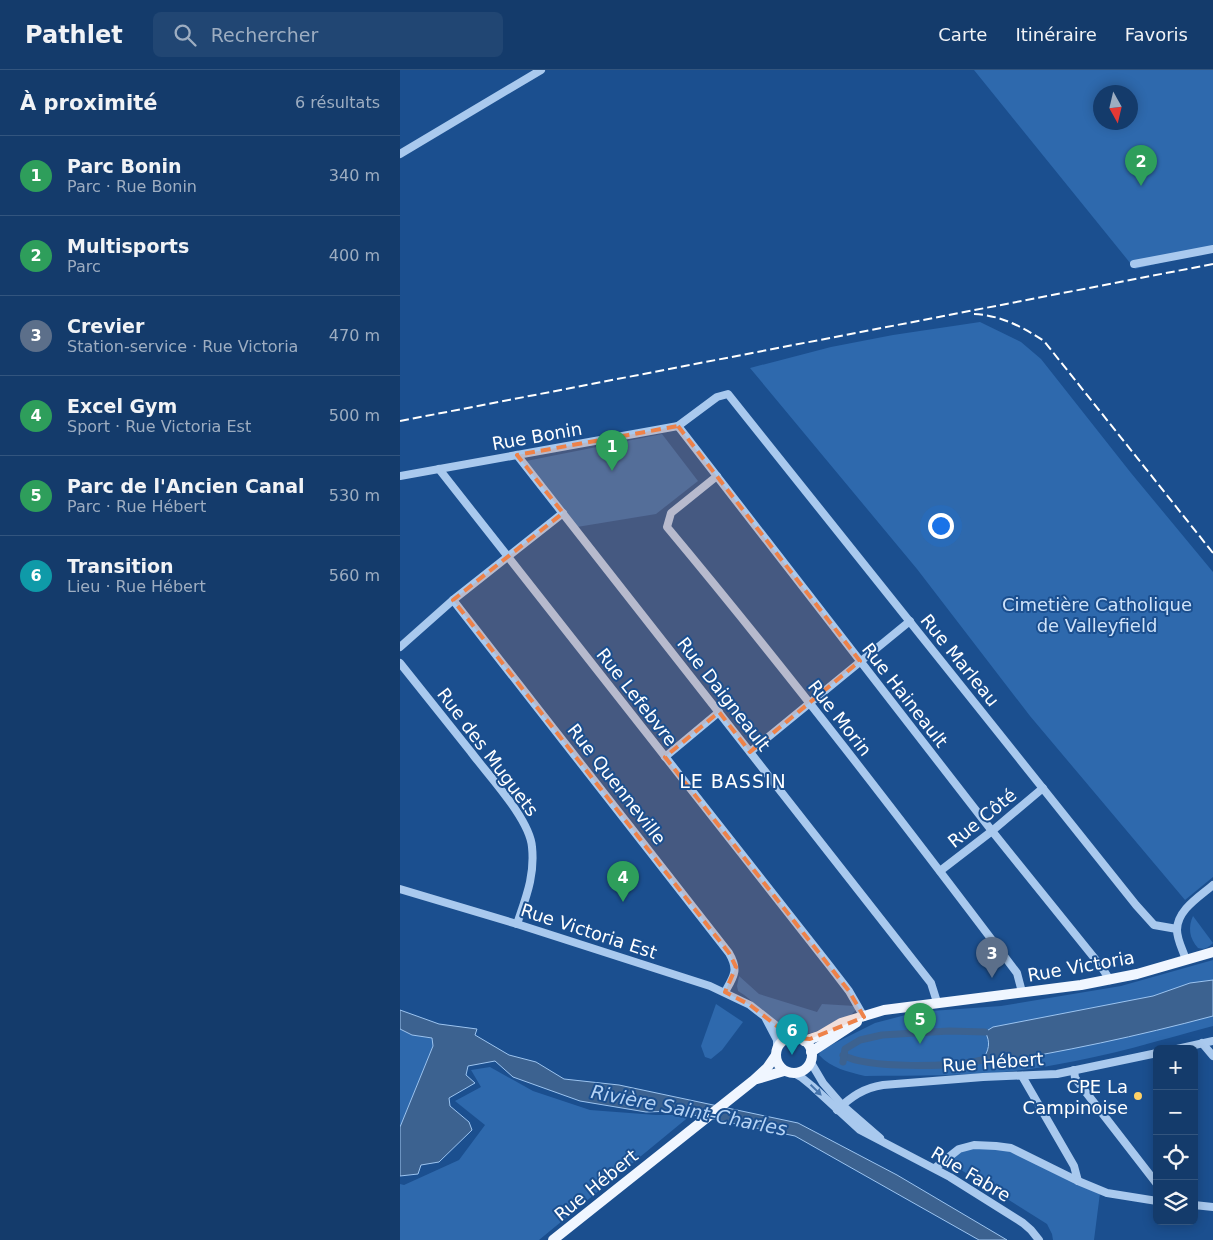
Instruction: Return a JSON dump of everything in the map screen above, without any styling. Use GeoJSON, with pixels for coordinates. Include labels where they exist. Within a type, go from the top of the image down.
{"type":"FeatureCollection","features":[{"type":"Feature","properties":{"kind":"main road","name":"Rue Victoria"},"geometry":{"type":"LineString","coordinates":[[804,1041],[819,1036],[846,1021],[884,1010],[1110,980],[1213,952]]}},
{"type":"Feature","properties":{"kind":"main road","name":"Rue Victoria"},"geometry":{"type":"LineString","coordinates":[[811,1057],[864,1017]]}},
{"type":"Feature","properties":{"kind":"main road"},"geometry":{"type":"LineString","coordinates":[[792,1038],[804,1041],[807,1044],[811,1057],[804,1070],[789,1072],[778,1064],[776,1052],[783,1041],[792,1038]]}},
{"type":"Feature","properties":{"kind":"main road","name":"Rue Hébert"},"geometry":{"type":"LineString","coordinates":[[552,1240],[754,1080],[768,1068],[776,1052]]}},
{"type":"Feature","properties":{"kind":"main road","name":"Rue Hébert"},"geometry":{"type":"LineString","coordinates":[[754,1080],[789,1072]]}},
{"type":"Feature","properties":{"kind":"street"},"geometry":{"type":"LineString","coordinates":[[400,154],[541,70]]}},
{"type":"Feature","properties":{"kind":"street"},"geometry":{"type":"LineString","coordinates":[[1134,264],[1213,249]]}},
{"type":"Feature","properties":{"kind":"street","name":"Rue Bonin"},"geometry":{"type":"LineString","coordinates":[[400,476],[678,426],[717,397],[728,394]]}},
{"type":"Feature","properties":{"kind":"street","name":"Rue Marleau"},"geometry":{"type":"LineString","coordinates":[[728,394],[1149,920],[1154,925],[1177,929]]}},
{"type":"Feature","properties":{"kind":"street","name":"Rue Haineault"},"geometry":{"type":"LineString","coordinates":[[678,426],[1110,980]]}},
{"type":"Feature","properties":{"kind":"street","name":"Rue Daigneault"},"geometry":{"type":"LineString","coordinates":[[517,455],[930,983],[937,1002]]}},
{"type":"Feature","properties":{"kind":"street","name":"Rue Lefebvre"},"geometry":{"type":"LineString","coordinates":[[439,469],[507,558],[839,978],[864,1017]]}},
{"type":"Feature","properties":{"kind":"street","name":"Rue Morin"},"geometry":{"type":"LineString","coordinates":[[717,476],[671,513],[667,527],[810,703],[940,871],[1017,972],[1022,992]]}},
{"type":"Feature","properties":{"kind":"street"},"geometry":{"type":"LineString","coordinates":[[400,647],[454,600],[563,513]]}},
{"type":"Feature","properties":{"kind":"street","name":"Rue Quenneville"},"geometry":{"type":"LineString","coordinates":[[454,600],[729,953],[736,967],[734,977],[725,992]]}},
{"type":"Feature","properties":{"kind":"street"},"geometry":{"type":"LineString","coordinates":[[750,752],[910,621]]}},
{"type":"Feature","properties":{"kind":"street","name":"Rue des Muguets"},"geometry":{"type":"LineString","coordinates":[[400,663],[498,788],[525,824],[530,834],[532,878],[517,924]]}},
{"type":"Feature","properties":{"kind":"street"},"geometry":{"type":"LineString","coordinates":[[665,757],[719,712]]}},
{"type":"Feature","properties":{"kind":"street","name":"Rue Côté"},"geometry":{"type":"LineString","coordinates":[[940,871],[1043,788]]}},
{"type":"Feature","properties":{"kind":"street"},"geometry":{"type":"LineString","coordinates":[[1186,960],[1177,929],[1178,921],[1182,914],[1213,885]]}},
{"type":"Feature","properties":{"kind":"street","name":"Rue Victoria Est"},"geometry":{"type":"LineString","coordinates":[[400,889],[676,974],[725,992],[750,1005],[792,1038]]}},
{"type":"Feature","properties":{"kind":"street","name":"Rue Victoria Est"},"geometry":{"type":"LineString","coordinates":[[764,1015],[777,1040],[776,1052]]}},
{"type":"Feature","properties":{"kind":"street"},"geometry":{"type":"LineString","coordinates":[[1193,1045],[1213,1041]]}},
{"type":"Feature","properties":{"kind":"street"},"geometry":{"type":"LineString","coordinates":[[1202,1043],[1213,1056]]}},
{"type":"Feature","properties":{"kind":"street","name":"Rue Hébert"},"geometry":{"type":"LineString","coordinates":[[839,1108],[854,1095],[869,1087],[983,1077],[1057,1074],[1153,1054]]}},
{"type":"Feature","properties":{"kind":"street","name":"Rue Fabre"},"geometry":{"type":"LineString","coordinates":[[811,1057],[839,1108]]}},
{"type":"Feature","properties":{"kind":"street"},"geometry":{"type":"LineString","coordinates":[[1074,1070],[1075,1078],[1154,1180]]}},
{"type":"Feature","properties":{"kind":"street","name":"Rue Fabre"},"geometry":{"type":"LineString","coordinates":[[789,1072],[806,1081],[883,1141],[935,1168],[1023,1223],[1039,1240]]}},
{"type":"Feature","properties":{"kind":"street"},"geometry":{"type":"LineString","coordinates":[[1022,1076],[1074,1166],[1078,1181]]}},
{"type":"Feature","properties":{"kind":"street"},"geometry":{"type":"LineString","coordinates":[[935,1168],[959,1149],[974,1145],[1011,1148],[1078,1181],[1107,1192],[1125,1197],[1153,1200]]}},
{"type":"Feature","properties":{"kind":"street"},"geometry":{"type":"LineString","coordinates":[[1198,1205],[1213,1207]]}},
{"type":"Feature","properties":{"kind":"highlighted area"},"geometry":{"type":"Polygon","coordinates":[[[678,426],[860,661],[750,752],[719,712],[665,757],[849,991],[864,1017],[810,1039],[792,1038],[750,1005],[725,992],[736,967],[729,953],[453,600],[563,513],[517,455],[678,426]]]}},
{"type":"Feature","properties":{"kind":"green space"},"geometry":{"type":"Polygon","coordinates":[[[974,70],[1213,70],[1213,250],[1135,269],[974,70]]]}},
{"type":"Feature","properties":{"kind":"green space","name":"Cimetière Catholique de Valleyfield"},"geometry":{"type":"Polygon","coordinates":[[[980,322],[1021,342],[1041,359],[1131,473],[1213,572],[1213,877],[1185,900],[1030,716],[917,569],[750,368],[831,347],[893,335],[980,322]]]}},
{"type":"Feature","properties":{"kind":"green space"},"geometry":{"type":"Polygon","coordinates":[[[662,434],[698,481],[656,514],[577,527],[526,461],[662,434]]]}},
{"type":"Feature","properties":{"kind":"green space"},"geometry":{"type":"Polygon","coordinates":[[[1193,916],[1213,943],[1206,948],[1198,948],[1191,936],[1190,924],[1193,916]]]}},
{"type":"Feature","properties":{"kind":"green space"},"geometry":{"type":"Polygon","coordinates":[[[1213,960],[1213,1026],[1114,1052],[1054,1065],[1007,1072],[960,1075],[865,1076],[834,1066],[819,1055],[821,1050],[875,1023],[917,1012],[1001,1006],[1121,986],[1213,960]]]}},
{"type":"Feature","properties":{"kind":"green space"},"geometry":{"type":"Polygon","coordinates":[[[739,976],[759,994],[817,1012],[822,1004],[855,1006],[855,1011],[851,1015],[811,1033],[801,1034],[791,1031],[772,1019],[738,991],[739,976]]]}},
{"type":"Feature","properties":{"kind":"green space"},"geometry":{"type":"Polygon","coordinates":[[[716,1004],[743,1022],[722,1050],[711,1059],[705,1057],[701,1046],[716,1004]]]}},
{"type":"Feature","properties":{"kind":"green space"},"geometry":{"type":"Polygon","coordinates":[[[400,1029],[412,1035],[432,1038],[433,1046],[400,1127],[400,1029]]]}},
{"type":"Feature","properties":{"kind":"green space"},"geometry":{"type":"Polygon","coordinates":[[[490,1067],[533,1091],[590,1110],[656,1115],[691,1115],[539,1240],[400,1240],[400,1184],[404,1185],[459,1160],[485,1125],[455,1101],[481,1087],[471,1070],[490,1067]]]}},
{"type":"Feature","properties":{"kind":"green space"},"geometry":{"type":"Polygon","coordinates":[[[982,1147],[1006,1150],[1100,1193],[1094,1240],[1053,1240],[1047,1224],[950,1163],[959,1153],[982,1147]]]}},
{"type":"Feature","properties":{"kind":"water"},"geometry":{"type":"Polygon","coordinates":[[[1213,980],[1213,1016],[1072,1049],[986,1064],[982,1060],[988,1046],[985,1032],[993,1027],[1153,996],[1190,983],[1213,980]]]}},
{"type":"Feature","properties":{"kind":"water","name":"Rivière Saint-Charles"},"geometry":{"type":"Polygon","coordinates":[[[400,1010],[439,1024],[477,1029],[475,1035],[509,1055],[536,1062],[564,1079],[619,1085],[798,1123],[897,1175],[1007,1240],[979,1240],[795,1136],[674,1111],[646,1112],[580,1101],[513,1077],[495,1061],[468,1066],[466,1075],[475,1083],[449,1098],[450,1106],[469,1122],[472,1130],[439,1162],[421,1165],[418,1174],[400,1176],[400,1127],[433,1046],[432,1038],[412,1035],[400,1029],[400,1010]]]}},
{"type":"Feature","properties":{"kind":"waterway"},"geometry":{"type":"LineString","coordinates":[[843,1062],[845,1049],[860,1040],[882,1035],[949,1031],[985,1032]]}},
{"type":"Feature","properties":{"kind":"waterway"},"geometry":{"type":"LineString","coordinates":[[843,1055],[854,1060],[890,1065],[952,1064],[982,1060]]}},
{"type":"Feature","properties":{"kind":"railway"},"geometry":{"type":"LineString","coordinates":[[400,421],[1213,264]]}},
{"type":"Feature","properties":{"kind":"railway"},"geometry":{"type":"LineString","coordinates":[[974,314],[1002,319],[1044,341],[1213,553]]}},
{"type":"Feature","properties":{"kind":"place","name":"Multisports"},"geometry":{"type":"Point","coordinates":[1141,186]}},
{"type":"Feature","properties":{"kind":"place","name":"Parc Bonin"},"geometry":{"type":"Point","coordinates":[612,471]}},
{"type":"Feature","properties":{"kind":"place","name":"Excel Gym"},"geometry":{"type":"Point","coordinates":[623,902]}},
{"type":"Feature","properties":{"kind":"place","name":"Crevier"},"geometry":{"type":"Point","coordinates":[992,978]}},
{"type":"Feature","properties":{"kind":"place","name":"Parc de l'Ancien Canal"},"geometry":{"type":"Point","coordinates":[920,1044]}},
{"type":"Feature","properties":{"kind":"place","name":"Transition"},"geometry":{"type":"Point","coordinates":[792,1055]}},
{"type":"Feature","properties":{"kind":"place","name":"CPE La Campinoise"},"geometry":{"type":"Point","coordinates":[1138,1096]}},
{"type":"Feature","properties":{"kind":"district","name":"LE BASSIN"},"geometry":{"type":"Point","coordinates":[733,781]}}]}
